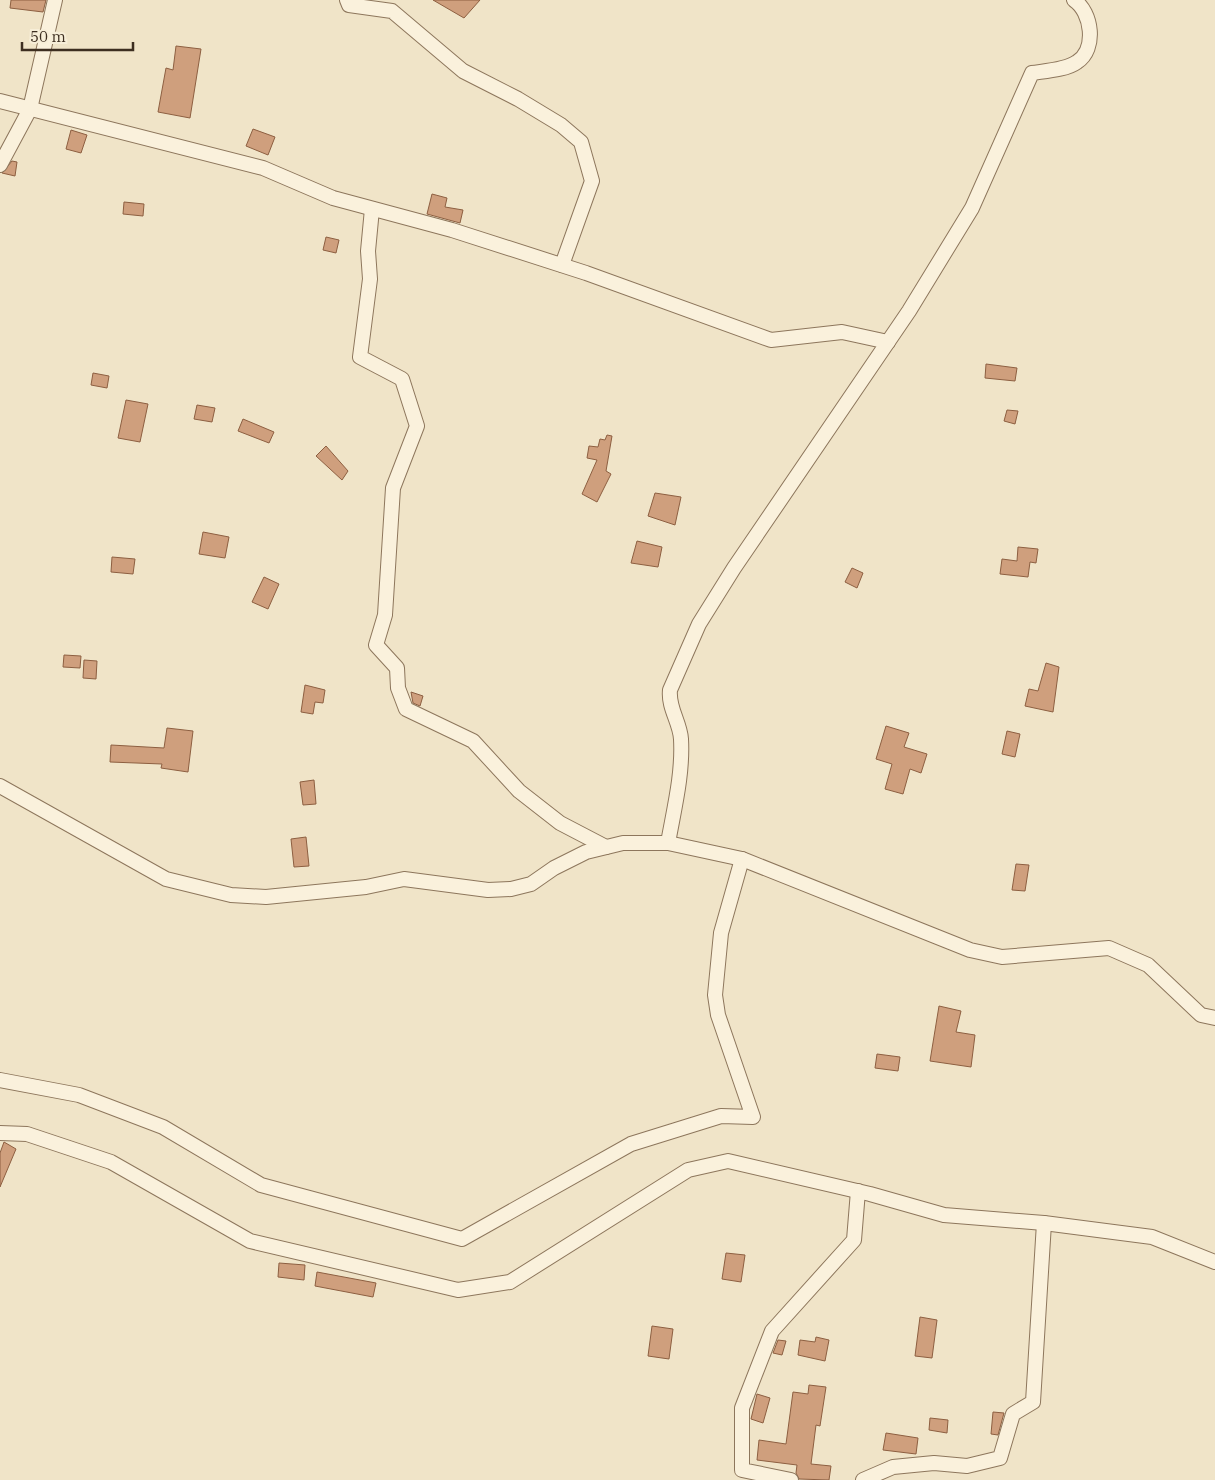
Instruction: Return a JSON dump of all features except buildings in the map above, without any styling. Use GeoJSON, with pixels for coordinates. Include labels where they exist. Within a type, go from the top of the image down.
{"type":"FeatureCollection","features":[{"type":"Feature","properties":{"kind":"street"},"geometry":{"type":"LineString","coordinates":[[0,165],[30,109],[55,0]]}},
{"type":"Feature","properties":{"kind":"street"},"geometry":{"type":"LineString","coordinates":[[347,0],[350,5],[392,11],[463,71],[562,124],[581,142],[592,182],[562,265]]}},
{"type":"Feature","properties":{"kind":"street"},"geometry":{"type":"LineString","coordinates":[[668,843],[682,762],[681,735],[668,700],[670,690],[699,624],[734,568],[888,342],[972,208],[1032,73],[1078,62],[1087,49],[1090,34],[1087,17],[1074,0]]}},
{"type":"Feature","properties":{"kind":"street"},"geometry":{"type":"LineString","coordinates":[[0,101],[263,168],[332,198],[452,230],[562,265],[771,340],[842,332],[888,342]]}},
{"type":"Feature","properties":{"kind":"street"},"geometry":{"type":"LineString","coordinates":[[372,209],[368,251],[370,279],[360,357],[402,379],[417,426],[393,488],[385,615],[376,645],[397,668],[398,688],[406,709],[472,741],[519,791],[560,823],[606,847]]}},
{"type":"Feature","properties":{"kind":"street"},"geometry":{"type":"LineString","coordinates":[[0,786],[166,879],[231,895],[266,897],[366,887],[404,879],[488,890],[511,890],[531,884],[554,868],[586,852],[623,843],[668,843],[742,859],[970,950],[1002,957],[1109,948],[1148,965],[1201,1015],[1215,1018]]}},
{"type":"Feature","properties":{"kind":"street"},"geometry":{"type":"LineString","coordinates":[[0,1080],[79,1095],[163,1127],[262,1185],[462,1239],[631,1144],[721,1116],[753,1117],[718,1015],[715,995],[721,933],[742,859]]}},
{"type":"Feature","properties":{"kind":"street"},"geometry":{"type":"LineString","coordinates":[[0,1133],[28,1134],[111,1162],[250,1241],[458,1290],[510,1282],[688,1170],[728,1161],[858,1191],[944,1215],[1044,1223],[1152,1237],[1215,1262]]}},
{"type":"Feature","properties":{"kind":"street"},"geometry":{"type":"LineString","coordinates":[[791,1480],[742,1470],[742,1408],[772,1331],[854,1240],[858,1191]]}},
{"type":"Feature","properties":{"kind":"street"},"geometry":{"type":"LineString","coordinates":[[863,1480],[893,1467],[934,1463],[967,1466],[1000,1458],[1013,1414],[1033,1402],[1044,1223]]}}]}
